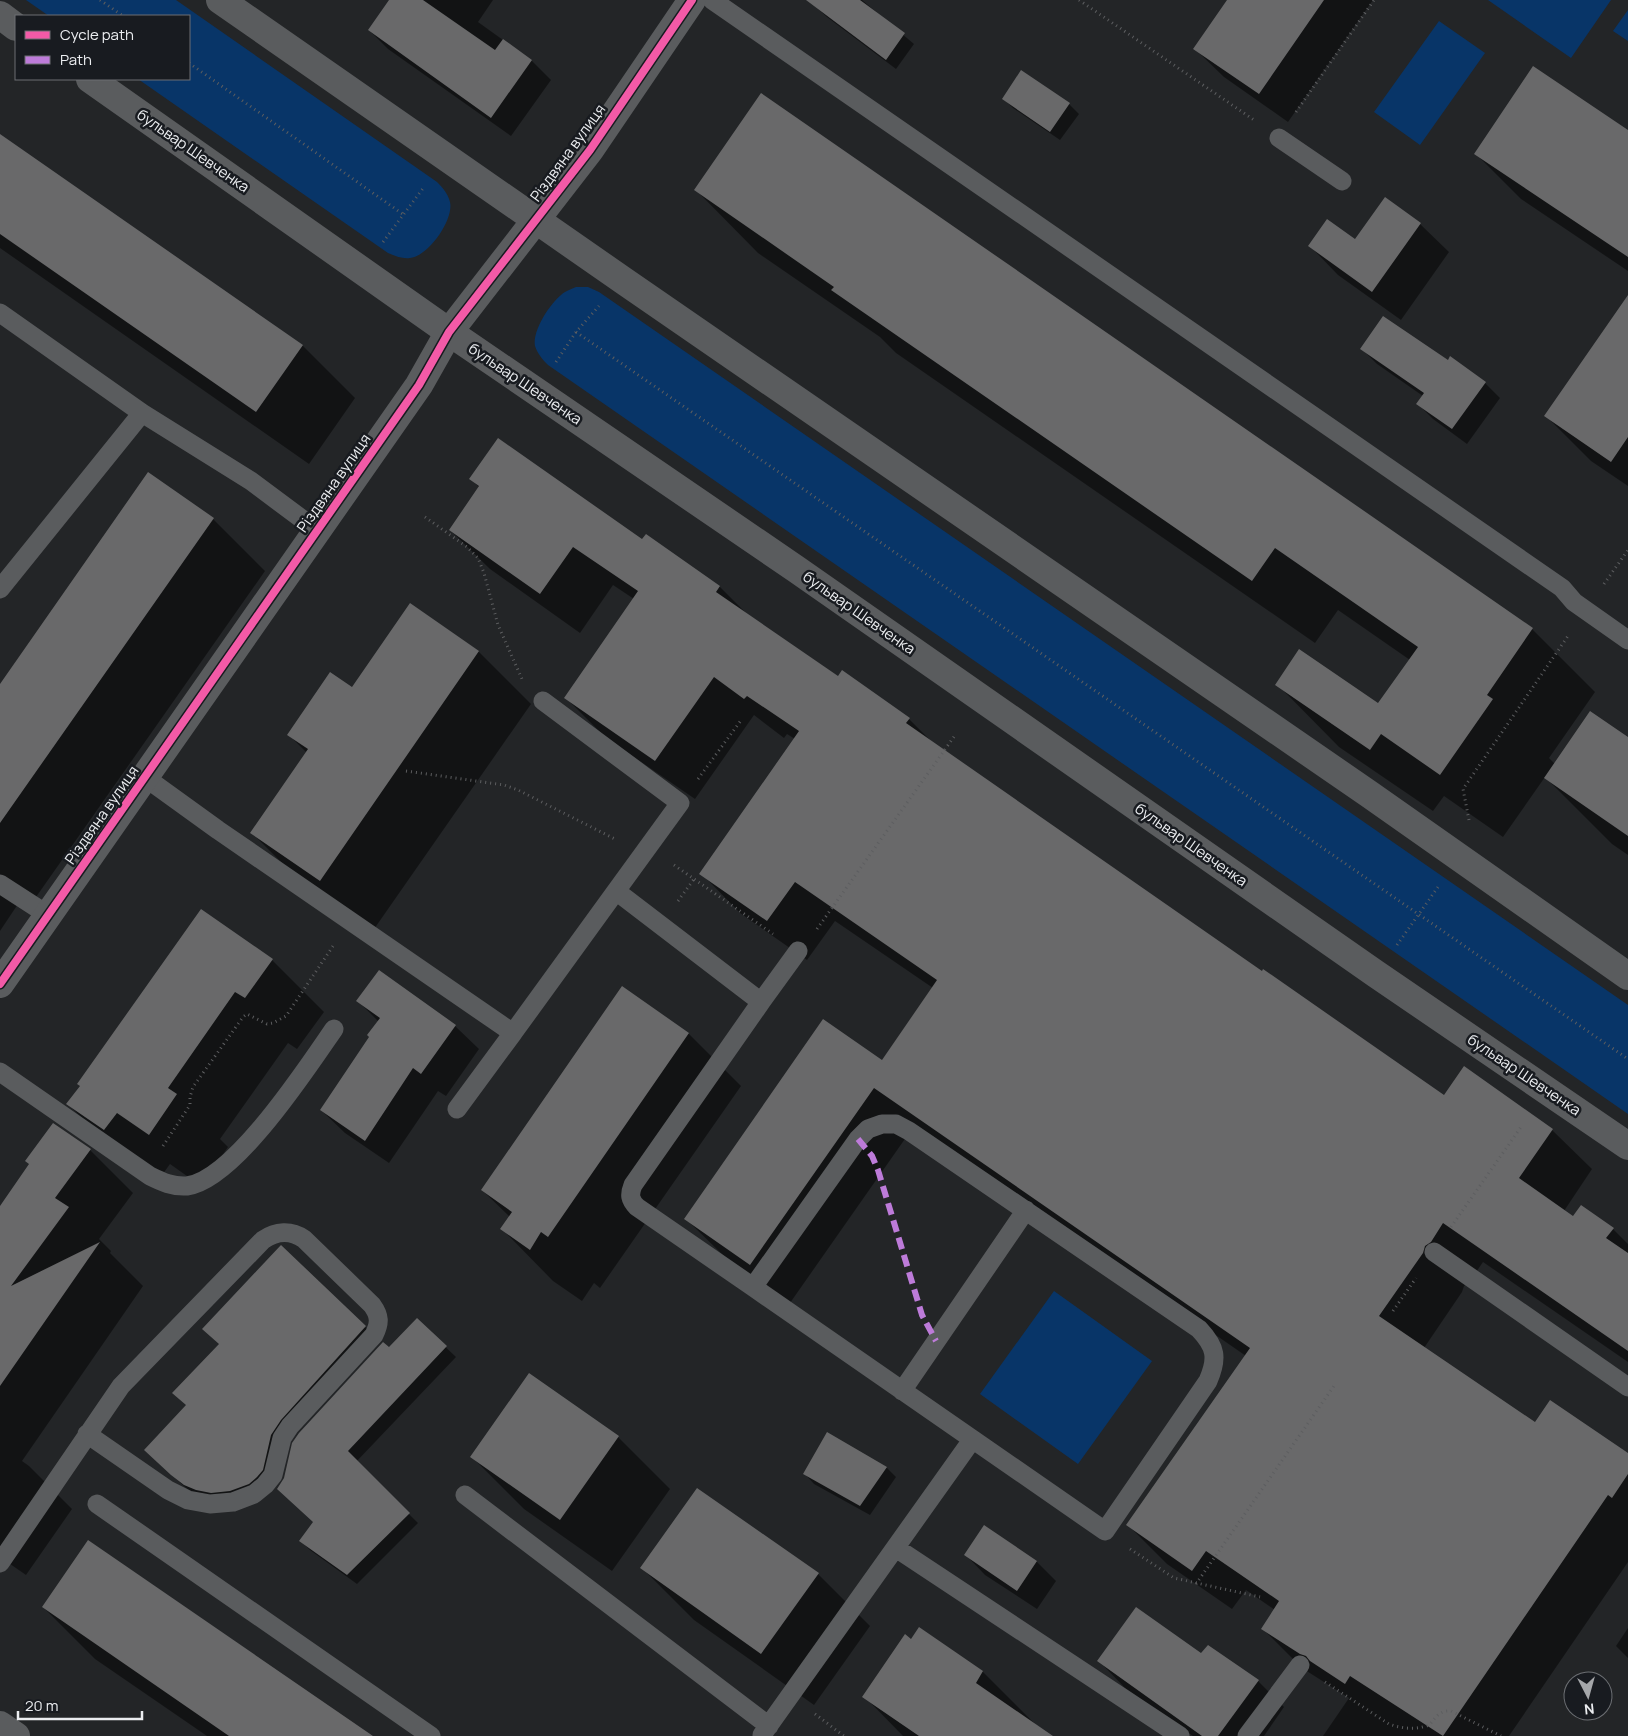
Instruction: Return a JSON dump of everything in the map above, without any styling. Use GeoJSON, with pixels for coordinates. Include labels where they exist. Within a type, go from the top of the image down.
{"type":"FeatureCollection","features":[{"type":"Feature","properties":{"kind":"main road"},"geometry":{"type":"LineString","coordinates":[[220,0],[1369,794],[1628,976]]}},
{"type":"Feature","properties":{"kind":"main road","name":"Різдвяна вулиця"},"geometry":{"type":"LineString","coordinates":[[0,984],[146,778],[419,385],[449,332],[590,150],[692,0]]}},
{"type":"Feature","properties":{"kind":"main road"},"geometry":{"type":"LineString","coordinates":[[0,15],[15,26]]}},
{"type":"Feature","properties":{"kind":"main road","name":"бульвар Шевченка"},"geometry":{"type":"LineString","coordinates":[[91,80],[449,332],[796,569],[1376,974],[1628,1146]]}},
{"type":"Feature","properties":{"kind":"main road"},"geometry":{"type":"LineString","coordinates":[[0,1725],[16,1736]]}},
{"type":"Feature","properties":{"kind":"lane"},"geometry":{"type":"LineString","coordinates":[[712,0],[1562,588],[1574,602],[1628,640]]}},
{"type":"Feature","properties":{"kind":"lane"},"geometry":{"type":"LineString","coordinates":[[1279,138],[1342,181]]}},
{"type":"Feature","properties":{"kind":"lane"},"geometry":{"type":"LineString","coordinates":[[0,313],[142,413],[250,481],[318,531]]}},
{"type":"Feature","properties":{"kind":"lane"},"geometry":{"type":"LineString","coordinates":[[0,589],[142,413]]}},
{"type":"Feature","properties":{"kind":"lane"},"geometry":{"type":"LineString","coordinates":[[457,1109],[680,803],[543,701]]}},
{"type":"Feature","properties":{"kind":"lane"},"geometry":{"type":"LineString","coordinates":[[146,778],[218,830],[513,1033]]}},
{"type":"Feature","properties":{"kind":"lane"},"geometry":{"type":"LineString","coordinates":[[0,884],[48,915]]}},
{"type":"Feature","properties":{"kind":"lane"},"geometry":{"type":"LineString","coordinates":[[616,891],[761,1002]]}},
{"type":"Feature","properties":{"kind":"lane"},"geometry":{"type":"LineString","coordinates":[[753,1287],[858,1140],[868,1129],[882,1124],[896,1124],[909,1130],[1199,1329],[1209,1340],[1214,1353],[1214,1368],[1208,1381],[1105,1532],[637,1207],[631,1201],[632,1185],[798,951]]}},
{"type":"Feature","properties":{"kind":"lane"},"geometry":{"type":"LineString","coordinates":[[0,1072],[145,1172],[167,1184],[186,1186],[205,1180],[220,1170],[258,1132],[280,1106],[334,1029]]}},
{"type":"Feature","properties":{"kind":"lane"},"geometry":{"type":"LineString","coordinates":[[902,1391],[1026,1210]]}},
{"type":"Feature","properties":{"kind":"lane"},"geometry":{"type":"LineString","coordinates":[[0,1563],[87,1434],[121,1386],[140,1364],[263,1240],[272,1234],[297,1234],[304,1239],[372,1305],[378,1314],[379,1325],[374,1335],[290,1426],[282,1438],[274,1475],[254,1494],[233,1502],[210,1504],[188,1500],[168,1490],[87,1434]]}},
{"type":"Feature","properties":{"kind":"lane"},"geometry":{"type":"LineString","coordinates":[[1434,1252],[1628,1387]]}},
{"type":"Feature","properties":{"kind":"lane"},"geometry":{"type":"LineString","coordinates":[[465,1495],[765,1731],[972,1440]]}},
{"type":"Feature","properties":{"kind":"lane"},"geometry":{"type":"LineString","coordinates":[[97,1504],[431,1736]]}},
{"type":"Feature","properties":{"kind":"lane"},"geometry":{"type":"LineString","coordinates":[[896,1548],[1180,1736]]}},
{"type":"Feature","properties":{"kind":"lane"},"geometry":{"type":"LineString","coordinates":[[1247,1736],[1300,1665]]}},
{"type":"Feature","properties":{"kind":"path"},"geometry":{"type":"LineString","coordinates":[[100,0],[122,15]]}},
{"type":"Feature","properties":{"kind":"path"},"geometry":{"type":"LineString","coordinates":[[1079,0],[1279,138],[1374,0]]}},
{"type":"Feature","properties":{"kind":"path"},"geometry":{"type":"LineString","coordinates":[[190,64],[404,215]]}},
{"type":"Feature","properties":{"kind":"path"},"geometry":{"type":"LineString","coordinates":[[380,246],[426,184]]}},
{"type":"Feature","properties":{"kind":"path"},"geometry":{"type":"LineString","coordinates":[[552,368],[576,332],[605,300]]}},
{"type":"Feature","properties":{"kind":"path"},"geometry":{"type":"LineString","coordinates":[[576,332],[1628,1059]]}},
{"type":"Feature","properties":{"kind":"path"},"geometry":{"type":"LineString","coordinates":[[425,517],[467,547],[478,558],[498,624],[509,651],[528,689],[543,701]]}},
{"type":"Feature","properties":{"kind":"path"},"geometry":{"type":"LineString","coordinates":[[1469,822],[1463,789],[1628,550]]}},
{"type":"Feature","properties":{"kind":"path"},"geometry":{"type":"LineString","coordinates":[[680,803],[742,719]]}},
{"type":"Feature","properties":{"kind":"path"},"geometry":{"type":"LineString","coordinates":[[406,771],[504,785],[518,790],[612,838],[635,841],[648,847],[798,951],[816,931],[956,734]]}},
{"type":"Feature","properties":{"kind":"path"},"geometry":{"type":"LineString","coordinates":[[1394,949],[1440,884]]}},
{"type":"Feature","properties":{"kind":"path"},"geometry":{"type":"LineString","coordinates":[[145,1172],[190,1106],[193,1087],[242,1017],[247,1014],[267,1024],[286,1016],[350,920]]}},
{"type":"Feature","properties":{"kind":"path"},"geometry":{"type":"LineString","coordinates":[[1394,1311],[1521,1127]]}},
{"type":"Feature","properties":{"kind":"path"},"geometry":{"type":"LineString","coordinates":[[1196,1584],[1336,1383]]}},
{"type":"Feature","properties":{"kind":"path"},"geometry":{"type":"LineString","coordinates":[[1105,1532],[1165,1574],[1174,1578],[1260,1597]]}},
{"type":"Feature","properties":{"kind":"path"},"geometry":{"type":"LineString","coordinates":[[1300,1665],[1389,1724],[1399,1728],[1429,1725],[1444,1710],[1450,1711],[1501,1736]]}},
{"type":"Feature","properties":{"kind":"shaded area"},"geometry":{"type":"Polygon","coordinates":[[[26,0],[176,0],[437,182],[445,191],[450,202],[448,218],[444,227],[432,244],[417,256],[404,258],[388,253],[139,80],[190,80],[190,15],[48,15],[26,0]]]}},
{"type":"Feature","properties":{"kind":"shaded area"},"geometry":{"type":"Polygon","coordinates":[[[1488,0],[1611,0],[1571,58],[1488,0]]]}},
{"type":"Feature","properties":{"kind":"shaded area"},"geometry":{"type":"Polygon","coordinates":[[[1628,10],[1628,41],[1613,31],[1628,10]]]}},
{"type":"Feature","properties":{"kind":"shaded area"},"geometry":{"type":"Polygon","coordinates":[[[1439,21],[1485,53],[1420,145],[1374,112],[1439,21]]]}},
{"type":"Feature","properties":{"kind":"shaded area"},"geometry":{"type":"Polygon","coordinates":[[[576,287],[588,287],[599,292],[1628,1005],[1628,1114],[548,365],[542,359],[535,346],[537,332],[544,316],[554,302],[565,292],[576,287]]]}},
{"type":"Feature","properties":{"kind":"shaded area"},"geometry":{"type":"Polygon","coordinates":[[[1054,1291],[1152,1361],[1078,1464],[980,1394],[1054,1291]]]}},
{"type":"Feature","properties":{"kind":"building"},"geometry":{"type":"Polygon","coordinates":[[[389,0],[423,0],[495,50],[503,39],[532,60],[491,118],[368,30],[389,0]]]}},
{"type":"Feature","properties":{"kind":"building"},"geometry":{"type":"Polygon","coordinates":[[[806,0],[860,0],[905,33],[886,60],[806,0]]]}},
{"type":"Feature","properties":{"kind":"building"},"geometry":{"type":"Polygon","coordinates":[[[1227,0],[1324,0],[1259,94],[1193,49],[1227,0]]]}},
{"type":"Feature","properties":{"kind":"building"},"geometry":{"type":"Polygon","coordinates":[[[1533,66],[1628,130],[1628,257],[1474,154],[1533,66]]]}},
{"type":"Feature","properties":{"kind":"building"},"geometry":{"type":"Polygon","coordinates":[[[1021,70],[1070,103],[1050,132],[1002,99],[1021,70]]]}},
{"type":"Feature","properties":{"kind":"building"},"geometry":{"type":"Polygon","coordinates":[[[761,93],[1533,628],[1487,695],[1493,699],[1440,775],[1381,734],[1370,750],[1275,685],[1299,649],[1378,703],[1418,647],[1275,548],[1252,581],[831,290],[834,287],[694,190],[761,93]]]}},
{"type":"Feature","properties":{"kind":"building"},"geometry":{"type":"Polygon","coordinates":[[[0,134],[303,345],[256,412],[0,234],[0,134]]]}},
{"type":"Feature","properties":{"kind":"building"},"geometry":{"type":"Polygon","coordinates":[[[1385,197],[1421,223],[1372,292],[1308,246],[1327,219],[1355,239],[1385,197]]]}},
{"type":"Feature","properties":{"kind":"building"},"geometry":{"type":"Polygon","coordinates":[[[1628,295],[1628,437],[1611,462],[1544,416],[1628,295]]]}},
{"type":"Feature","properties":{"kind":"building"},"geometry":{"type":"Polygon","coordinates":[[[1383,316],[1448,360],[1450,356],[1486,382],[1452,429],[1416,404],[1424,393],[1360,349],[1383,316]]]}},
{"type":"Feature","properties":{"kind":"building"},"geometry":{"type":"Polygon","coordinates":[[[498,438],[642,539],[646,534],[720,586],[716,592],[838,676],[842,670],[910,718],[906,723],[1262,971],[1263,969],[1444,1095],[1464,1066],[1553,1129],[1519,1178],[1573,1216],[1581,1205],[1614,1228],[1606,1238],[1628,1253],[1628,1351],[1443,1223],[1431,1242],[1425,1246],[1423,1253],[1379,1316],[1535,1422],[1550,1400],[1628,1453],[1628,1474],[1612,1498],[1608,1495],[1443,1736],[1350,1676],[1345,1684],[1310,1661],[1306,1656],[1261,1629],[1279,1601],[1206,1551],[1192,1571],[1126,1525],[1250,1348],[874,1088],[750,1265],[684,1219],[823,1019],[882,1060],[937,980],[795,882],[767,921],[699,874],[799,731],[747,696],[744,699],[714,677],[655,761],[564,698],[638,591],[573,547],[540,594],[449,530],[479,486],[469,479],[498,438]]]}},
{"type":"Feature","properties":{"kind":"building"},"geometry":{"type":"Polygon","coordinates":[[[148,472],[214,518],[0,823],[0,684],[148,472]]]}},
{"type":"Feature","properties":{"kind":"building"},"geometry":{"type":"Polygon","coordinates":[[[410,603],[479,651],[320,881],[250,833],[308,749],[287,735],[330,672],[352,687],[410,603]]]}},
{"type":"Feature","properties":{"kind":"building"},"geometry":{"type":"Polygon","coordinates":[[[1590,711],[1628,737],[1628,836],[1544,778],[1590,711]]]}},
{"type":"Feature","properties":{"kind":"building"},"geometry":{"type":"Polygon","coordinates":[[[201,909],[273,959],[245,998],[235,992],[168,1088],[177,1094],[149,1135],[117,1113],[104,1130],[66,1104],[80,1086],[77,1084],[201,909]]]}},
{"type":"Feature","properties":{"kind":"building"},"geometry":{"type":"Polygon","coordinates":[[[379,970],[456,1025],[421,1074],[413,1068],[365,1141],[320,1110],[369,1037],[367,1035],[380,1018],[356,1001],[379,970]]]}},
{"type":"Feature","properties":{"kind":"building"},"geometry":{"type":"Polygon","coordinates":[[[622,986],[689,1033],[548,1237],[541,1232],[530,1250],[500,1229],[512,1212],[481,1190],[622,986]]]}},
{"type":"Feature","properties":{"kind":"building"},"geometry":{"type":"Polygon","coordinates":[[[53,1123],[91,1149],[55,1198],[69,1207],[11,1286],[100,1242],[0,1386],[0,1206],[29,1164],[25,1161],[53,1123]]]}},
{"type":"Feature","properties":{"kind":"building"},"geometry":{"type":"Polygon","coordinates":[[[281,1245],[366,1326],[281,1420],[271,1435],[263,1470],[257,1477],[249,1484],[230,1491],[211,1493],[196,1490],[184,1485],[171,1475],[144,1450],[186,1405],[172,1393],[219,1344],[202,1329],[281,1245]]]}},
{"type":"Feature","properties":{"kind":"building"},"geometry":{"type":"Polygon","coordinates":[[[417,1318],[447,1346],[348,1451],[410,1513],[347,1575],[299,1541],[313,1522],[277,1489],[284,1478],[292,1443],[299,1433],[383,1342],[389,1347],[417,1318]]]}},
{"type":"Feature","properties":{"kind":"building"},"geometry":{"type":"Polygon","coordinates":[[[529,1373],[619,1436],[560,1520],[470,1457],[529,1373]]]}},
{"type":"Feature","properties":{"kind":"building"},"geometry":{"type":"Polygon","coordinates":[[[827,1432],[887,1467],[860,1506],[803,1474],[827,1432]]]}},
{"type":"Feature","properties":{"kind":"building"},"geometry":{"type":"Polygon","coordinates":[[[697,1488],[819,1573],[761,1654],[640,1568],[697,1488]]]}},
{"type":"Feature","properties":{"kind":"building"},"geometry":{"type":"Polygon","coordinates":[[[984,1525],[1037,1561],[1017,1591],[964,1555],[984,1525]]]}},
{"type":"Feature","properties":{"kind":"building"},"geometry":{"type":"Polygon","coordinates":[[[88,1540],[373,1736],[229,1736],[42,1607],[88,1540]]]}},
{"type":"Feature","properties":{"kind":"building"},"geometry":{"type":"Polygon","coordinates":[[[1136,1607],[1201,1653],[1208,1645],[1259,1680],[1218,1736],[1202,1736],[1097,1661],[1136,1607]]]}},
{"type":"Feature","properties":{"kind":"building"},"geometry":{"type":"Polygon","coordinates":[[[919,1627],[983,1671],[976,1683],[1053,1736],[919,1736],[862,1697],[905,1634],[911,1639],[919,1627]]]}},
{"type":"Feature","properties":{"kind":"marked path"},"geometry":{"type":"LineString","coordinates":[[858,1139],[872,1156],[878,1170],[922,1315],[936,1341]]}},
{"type":"Feature","properties":{"kind":"cycle path"},"geometry":{"type":"LineString","coordinates":[[0,984],[419,385],[449,332],[590,150],[692,0]]}}]}
